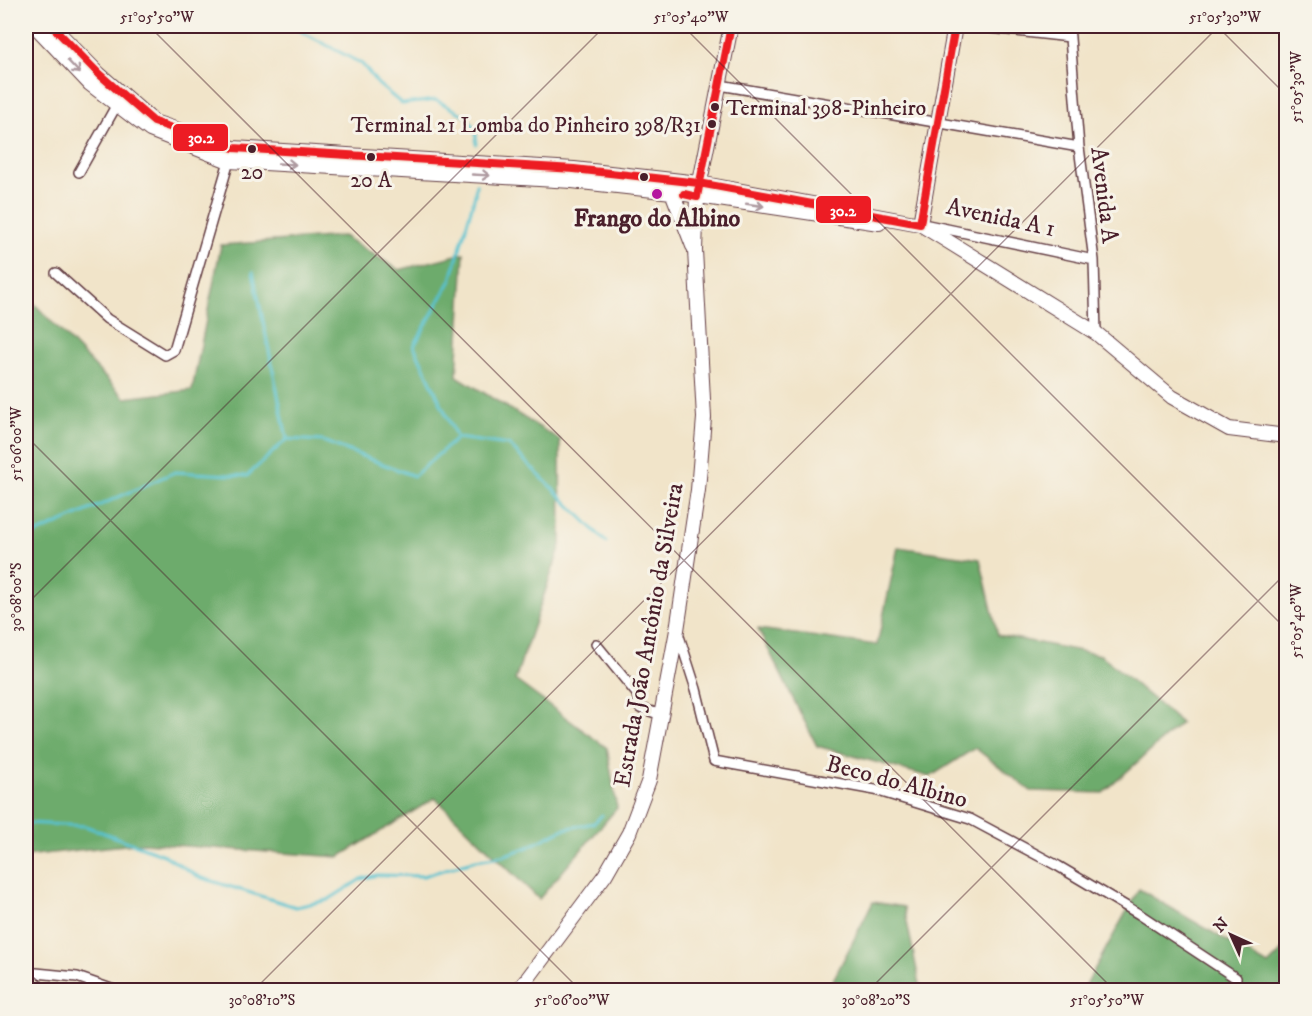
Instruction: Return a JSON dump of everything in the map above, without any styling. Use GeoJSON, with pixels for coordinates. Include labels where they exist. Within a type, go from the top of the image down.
{"type":"FeatureCollection","features":[{"type":"Feature","properties":{"kind":"main road"},"geometry":{"type":"LineString","coordinates":[[35,26],[90,84],[150,130],[229,161],[572,181],[672,192],[881,223],[920,224]]}},
{"type":"Feature","properties":{"kind":"main road"},"geometry":{"type":"LineString","coordinates":[[52,26],[99,74],[154,122],[233,148],[574,169],[699,183],[920,224],[1096,333],[1172,397],[1229,429],[1287,436]]}},
{"type":"Feature","properties":{"kind":"main road","name":"Estrada João Antônio da Silveira"},"geometry":{"type":"LineString","coordinates":[[519,990],[605,875],[629,833],[649,780],[677,630],[698,490],[704,418],[695,250],[697,197],[732,26]]}},
{"type":"Feature","properties":{"kind":"main road","name":"Avenida A 1"},"geometry":{"type":"LineString","coordinates":[[920,224],[955,26]]}},
{"type":"Feature","properties":{"kind":"main road"},"geometry":{"type":"LineString","coordinates":[[672,192],[678,184],[699,183]]}},
{"type":"Feature","properties":{"kind":"main road","name":"Estrada João Antônio da Silveira"},"geometry":{"type":"LineString","coordinates":[[672,192],[695,250]]}},
{"type":"Feature","properties":{"kind":"street"},"geometry":{"type":"LineString","coordinates":[[972,26],[1070,37]]}},
{"type":"Feature","properties":{"kind":"street","name":"Avenida A"},"geometry":{"type":"LineString","coordinates":[[1070,26],[1079,147],[1094,260],[1096,333]]}},
{"type":"Feature","properties":{"kind":"street"},"geometry":{"type":"LineString","coordinates":[[720,85],[1079,147]]}},
{"type":"Feature","properties":{"kind":"street"},"geometry":{"type":"LineString","coordinates":[[79,172],[116,106]]}},
{"type":"Feature","properties":{"kind":"street"},"geometry":{"type":"LineString","coordinates":[[56,273],[107,319],[165,355],[170,354],[174,351],[229,161]]}},
{"type":"Feature","properties":{"kind":"street","name":"Avenida A 1"},"geometry":{"type":"LineString","coordinates":[[920,224],[1094,260]]}},
{"type":"Feature","properties":{"kind":"street","name":"Beco do Albino"},"geometry":{"type":"LineString","coordinates":[[677,630],[696,689],[714,761],[875,790],[970,819],[1058,866],[1139,914],[1236,978]]}},
{"type":"Feature","properties":{"kind":"street"},"geometry":{"type":"LineString","coordinates":[[596,644],[637,694],[640,708],[662,715]]}},
{"type":"Feature","properties":{"kind":"street"},"geometry":{"type":"LineString","coordinates":[[26,972],[77,976],[114,990]]}},
{"type":"Feature","properties":{"kind":"green space"},"geometry":{"type":"Polygon","coordinates":[[[343,236],[399,270],[464,253],[457,376],[560,440],[561,545],[515,680],[607,748],[617,808],[539,899],[435,798],[339,857],[143,843],[26,856],[26,295],[125,398],[192,390],[221,245],[343,236]]]}},
{"type":"Feature","properties":{"kind":"green space"},"geometry":{"type":"Polygon","coordinates":[[[898,547],[980,559],[998,635],[1101,655],[1181,723],[1103,793],[1031,791],[975,748],[930,777],[817,746],[758,629],[877,645],[898,547]]]}},
{"type":"Feature","properties":{"kind":"green space"},"geometry":{"type":"Polygon","coordinates":[[[1139,889],[1268,965],[1286,947],[1286,990],[1083,990],[1139,889]]]}},
{"type":"Feature","properties":{"kind":"green space"},"geometry":{"type":"Polygon","coordinates":[[[873,902],[904,907],[921,990],[828,990],[873,902]]]}},
{"type":"Feature","properties":{"kind":"waterway"},"geometry":{"type":"LineString","coordinates":[[291,26],[362,64],[378,84],[402,104],[436,100],[466,116],[476,131],[476,144]]}},
{"type":"Feature","properties":{"kind":"waterway"},"geometry":{"type":"LineString","coordinates":[[457,438],[414,346],[451,280],[475,195],[476,184]]}},
{"type":"Feature","properties":{"kind":"waterway"},"geometry":{"type":"LineString","coordinates":[[26,193],[26,205]]}},
{"type":"Feature","properties":{"kind":"waterway"},"geometry":{"type":"LineString","coordinates":[[253,272],[287,439]]}},
{"type":"Feature","properties":{"kind":"waterway"},"geometry":{"type":"LineString","coordinates":[[26,538],[175,472],[247,476],[287,439],[323,441],[414,476],[457,438],[509,445],[606,542]]}},
{"type":"Feature","properties":{"kind":"waterway"},"geometry":{"type":"LineString","coordinates":[[26,823],[85,826],[164,855],[199,877],[296,907],[328,900],[361,879],[377,875],[423,876],[476,860],[502,856],[526,848],[564,829],[594,823],[602,815]]}},
{"type":"Feature","properties":{"kind":"transit line","name":"30.2"},"geometry":{"type":"LineString","coordinates":[[52,26],[99,74],[154,122],[233,148],[574,169],[699,183],[920,224],[955,26]]}},
{"type":"Feature","properties":{"kind":"transit line","name":"30.2"},"geometry":{"type":"LineString","coordinates":[[684,194],[697,197],[731,26]]}},
{"type":"Feature","properties":{"kind":"place","name":"Terminal 398-Pinheiro"},"geometry":{"type":"Point","coordinates":[715,107]}},
{"type":"Feature","properties":{"kind":"place","name":"Terminal 21 Lomba do Pinheiro 398/R31"},"geometry":{"type":"Point","coordinates":[712,124]}},
{"type":"Feature","properties":{"kind":"place","name":"20"},"geometry":{"type":"Point","coordinates":[252,149]}},
{"type":"Feature","properties":{"kind":"place","name":"20 A"},"geometry":{"type":"Point","coordinates":[371,157]}},
{"type":"Feature","properties":{"kind":"place","name":"Frango do Albino"},"geometry":{"type":"Point","coordinates":[657,194]}}]}
